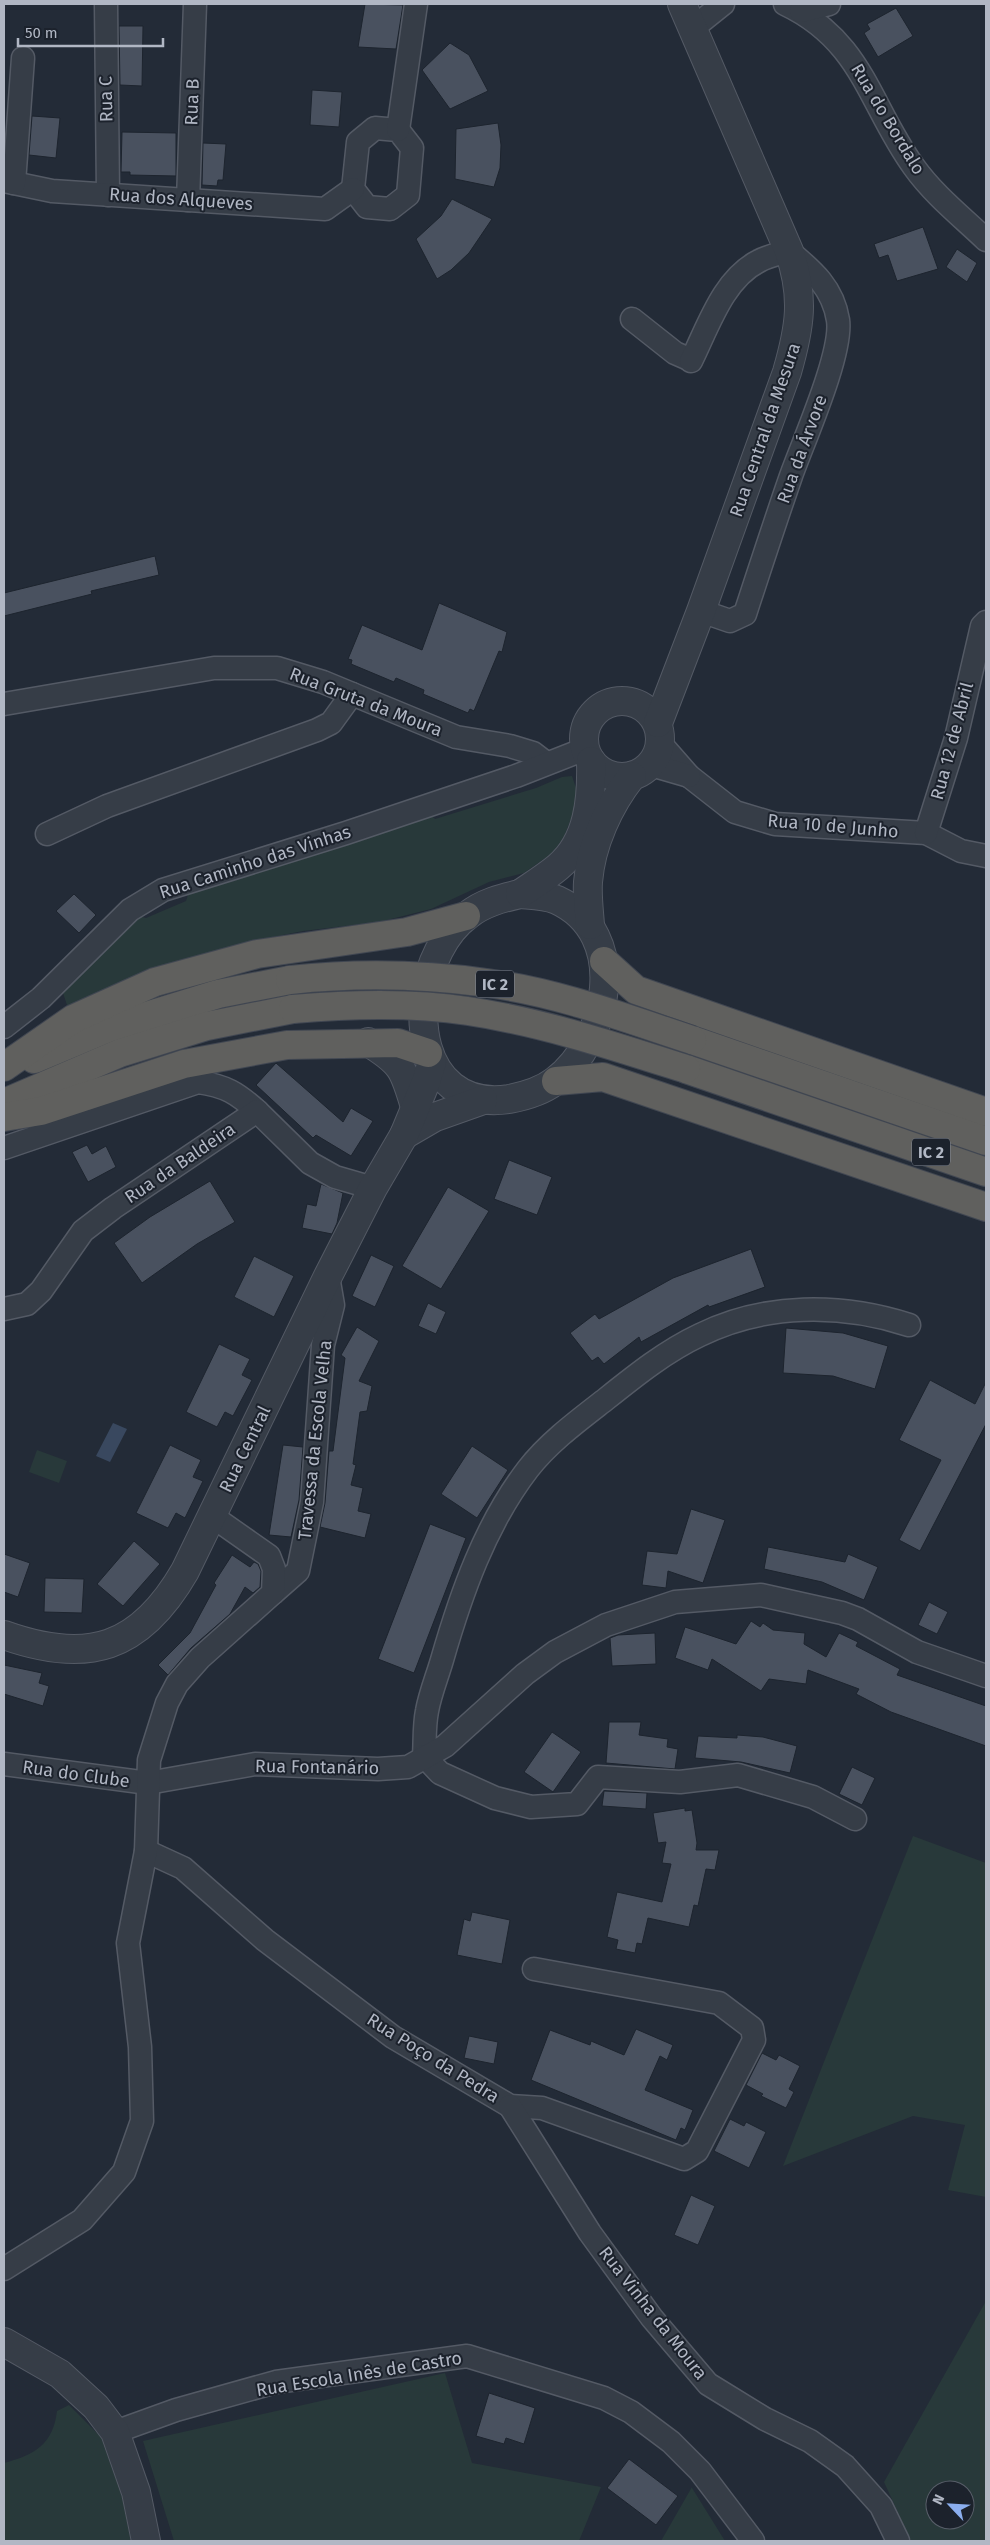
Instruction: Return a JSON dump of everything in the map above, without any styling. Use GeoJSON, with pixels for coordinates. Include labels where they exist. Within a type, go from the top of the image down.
{"type":"FeatureCollection","features":[{"type":"Feature","properties":{"kind":"highway"},"geometry":{"type":"LineString","coordinates":[[4,1067],[73,1019],[155,982],[257,954],[407,932],[466,916]]}},
{"type":"Feature","properties":{"kind":"highway"},"geometry":{"type":"LineString","coordinates":[[604,961],[636,990],[986,1112]]}},
{"type":"Feature","properties":{"kind":"highway","name":"IC 2"},"geometry":{"type":"LineString","coordinates":[[4,1072],[108,1028],[218,994],[290,980],[336,975],[392,975],[488,983],[555,997],[692,1040],[986,1141]]}},
{"type":"Feature","properties":{"kind":"highway","name":"IC 2"},"geometry":{"type":"LineString","coordinates":[[4,1103],[120,1053],[207,1026],[293,1010],[350,1004],[405,1005],[468,1011],[532,1023],[686,1069],[986,1172]]}},
{"type":"Feature","properties":{"kind":"highway"},"geometry":{"type":"LineString","coordinates":[[4,1117],[41,1111],[184,1064],[287,1045],[368,1042],[398,1044],[430,1057]]}},
{"type":"Feature","properties":{"kind":"highway"},"geometry":{"type":"LineString","coordinates":[[556,1081],[603,1077],[986,1208]]}},
{"type":"Feature","properties":{"kind":"street","name":"Rua C"},"geometry":{"type":"LineString","coordinates":[[106,4],[108,195]]}},
{"type":"Feature","properties":{"kind":"street","name":"Rua B"},"geometry":{"type":"LineString","coordinates":[[188,200],[195,4]]}},
{"type":"Feature","properties":{"kind":"street"},"geometry":{"type":"LineString","coordinates":[[398,130],[375,128],[358,142],[353,189],[368,207],[390,209],[408,195],[412,148],[398,130],[416,4]]}},
{"type":"Feature","properties":{"kind":"street","name":"Rua Central da Mesura"},"geometry":{"type":"LineString","coordinates":[[649,743],[701,611],[787,372],[798,335],[798,277],[789,251],[682,4]]}},
{"type":"Feature","properties":{"kind":"street"},"geometry":{"type":"LineString","coordinates":[[693,28],[723,4]]}},
{"type":"Feature","properties":{"kind":"street"},"geometry":{"type":"LineString","coordinates":[[793,8],[829,4]]}},
{"type":"Feature","properties":{"kind":"street","name":"Rua do Bordalo"},"geometry":{"type":"LineString","coordinates":[[793,8],[825,29],[855,62],[914,167],[944,200],[986,240]]}},
{"type":"Feature","properties":{"kind":"street"},"geometry":{"type":"LineString","coordinates":[[9,182],[23,58]]}},
{"type":"Feature","properties":{"kind":"street","name":"Rua dos Alqueves"},"geometry":{"type":"LineString","coordinates":[[9,182],[52,190],[108,195],[325,209],[353,189]]}},
{"type":"Feature","properties":{"kind":"street"},"geometry":{"type":"LineString","coordinates":[[632,320],[674,353],[691,361],[730,285],[744,270],[760,260],[789,251]]}},
{"type":"Feature","properties":{"kind":"street","name":"Rua da Árvore"},"geometry":{"type":"LineString","coordinates":[[701,611],[730,621],[745,614],[825,382],[837,341],[838,321],[829,291],[815,273],[789,251]]}},
{"type":"Feature","properties":{"kind":"street","name":"Rua 12 de Abril"},"geometry":{"type":"LineString","coordinates":[[926,833],[956,738],[982,626],[986,622]]}},
{"type":"Feature","properties":{"kind":"street","name":"Rua Gruta da Moura"},"geometry":{"type":"LineString","coordinates":[[4,704],[214,668],[278,668],[296,672],[456,737],[510,746],[533,754],[546,763]]}},
{"type":"Feature","properties":{"kind":"street"},"geometry":{"type":"LineString","coordinates":[[47,834],[107,806],[317,730],[331,723],[352,694]]}},
{"type":"Feature","properties":{"kind":"street"},"geometry":{"type":"LineString","coordinates":[[520,894],[558,867],[579,839],[588,813],[592,792],[586,725],[600,707],[611,702],[623,700],[634,702],[649,743]]}},
{"type":"Feature","properties":{"kind":"street"},"geometry":{"type":"LineString","coordinates":[[588,755],[609,775],[649,743]]}},
{"type":"Feature","properties":{"kind":"street"},"geometry":{"type":"LineString","coordinates":[[590,925],[588,882],[592,857],[609,810],[649,743]]}},
{"type":"Feature","properties":{"kind":"street","name":"Rua 10 de Junho"},"geometry":{"type":"LineString","coordinates":[[649,743],[735,812],[775,824],[926,833],[962,851],[986,856]]}},
{"type":"Feature","properties":{"kind":"street","name":"Rua Caminho das Vinhas"},"geometry":{"type":"LineString","coordinates":[[4,1028],[41,998],[134,907],[162,890],[346,833],[516,776],[546,763],[588,755]]}},
{"type":"Feature","properties":{"kind":"street"},"geometry":{"type":"LineString","coordinates":[[520,894],[544,896],[557,900],[573,909],[590,925],[598,940],[604,961],[605,990],[596,1025],[579,1056],[556,1081],[524,1096],[483,1100],[454,1088],[442,1078],[430,1057],[424,1026],[425,988],[443,943],[466,916],[502,898],[520,894]]}},
{"type":"Feature","properties":{"kind":"street"},"geometry":{"type":"LineString","coordinates":[[368,1042],[393,1058],[398,1064],[409,1086],[415,1107]]}},
{"type":"Feature","properties":{"kind":"street","name":"Rua Central"},"geometry":{"type":"LineString","coordinates":[[4,1635],[23,1642],[59,1649],[88,1649],[116,1642],[145,1624],[170,1598],[212,1516],[328,1276],[373,1188],[404,1135],[415,1107],[430,1057]]}},
{"type":"Feature","properties":{"kind":"street"},"geometry":{"type":"LineString","coordinates":[[4,1148],[198,1082],[217,1085],[238,1093],[310,1163],[335,1177],[373,1188]]}},
{"type":"Feature","properties":{"kind":"street","name":"Rua Central"},"geometry":{"type":"LineString","coordinates":[[404,1135],[435,1117],[483,1100]]}},
{"type":"Feature","properties":{"kind":"street","name":"Rua da Baldeira"},"geometry":{"type":"LineString","coordinates":[[4,1310],[27,1304],[42,1291],[83,1231],[113,1208],[257,1111]]}},
{"type":"Feature","properties":{"kind":"street","name":"Travessa da Escola Velha"},"geometry":{"type":"LineString","coordinates":[[4,2269],[82,2220],[124,2172],[142,2121],[140,2047],[128,1943],[146,1852],[149,1760],[167,1703],[176,1684],[200,1658],[298,1571],[312,1502],[322,1354],[333,1305],[328,1276]]}},
{"type":"Feature","properties":{"kind":"street"},"geometry":{"type":"LineString","coordinates":[[855,1819],[813,1797],[738,1775],[680,1782],[598,1777],[577,1804],[531,1807],[495,1798],[440,1773],[424,1756],[427,1711],[456,1613],[494,1520],[529,1468],[571,1427],[651,1364],[700,1334],[744,1317],[793,1310],[835,1309],[885,1317],[909,1325]]}},
{"type":"Feature","properties":{"kind":"street"},"geometry":{"type":"LineString","coordinates":[[212,1516],[269,1556],[274,1569],[273,1593]]}},
{"type":"Feature","properties":{"kind":"street","name":"Rua Fontanário"},"geometry":{"type":"LineString","coordinates":[[148,1784],[255,1764],[378,1768],[408,1767],[424,1756],[445,1746],[525,1674],[555,1652],[606,1625],[675,1602],[761,1595],[842,1613],[858,1619],[917,1652],[986,1676]]}},
{"type":"Feature","properties":{"kind":"street","name":"Rua do Clube"},"geometry":{"type":"LineString","coordinates":[[4,1764],[148,1784]]}},
{"type":"Feature","properties":{"kind":"street","name":"Rua Poço da Pedra"},"geometry":{"type":"LineString","coordinates":[[146,1852],[183,1868],[265,1940],[393,2037],[510,2106],[542,2108],[684,2158],[697,2151],[754,2040],[752,2028],[719,2003],[534,1969]]}},
{"type":"Feature","properties":{"kind":"street","name":"Rua Vinha da Moura"},"geometry":{"type":"LineString","coordinates":[[510,2106],[590,2233],[652,2318],[708,2384],[765,2419],[810,2441],[845,2466],[881,2506],[898,2541]]}},
{"type":"Feature","properties":{"kind":"street"},"geometry":{"type":"LineString","coordinates":[[4,2342],[60,2374],[96,2407],[115,2432],[136,2492],[146,2541]]}},
{"type":"Feature","properties":{"kind":"street","name":"Rua Escola Inês de Castro"},"geometry":{"type":"LineString","coordinates":[[115,2432],[176,2410],[276,2382],[467,2356],[604,2398],[631,2412],[671,2442],[700,2472],[753,2541]]}},
{"type":"Feature","properties":{"kind":"shaded area"},"geometry":{"type":"Polygon","coordinates":[[[572,776],[577,791],[577,804],[563,839],[551,854],[524,873],[489,882],[431,909],[379,922],[303,931],[253,941],[68,1008],[62,990],[138,916],[146,918],[186,901],[189,892],[233,881],[430,814],[435,819],[536,788],[562,777],[572,776]]]}},
{"type":"Feature","properties":{"kind":"shaded area"},"geometry":{"type":"Polygon","coordinates":[[[37,1450],[67,1461],[59,1483],[29,1472],[37,1450]]]}},
{"type":"Feature","properties":{"kind":"shaded area"},"geometry":{"type":"Polygon","coordinates":[[[913,1836],[986,1863],[986,2197],[948,2190],[965,2125],[913,2116],[783,2166],[913,1836]]]}},
{"type":"Feature","properties":{"kind":"shaded area"},"geometry":{"type":"Polygon","coordinates":[[[986,2301],[986,2541],[911,2541],[884,2482],[986,2301]]]}},
{"type":"Feature","properties":{"kind":"shaded area"},"geometry":{"type":"Polygon","coordinates":[[[445,2373],[472,2463],[601,2487],[579,2541],[174,2541],[143,2441],[445,2373]]]}},
{"type":"Feature","properties":{"kind":"shaded area"},"geometry":{"type":"Polygon","coordinates":[[[69,2405],[101,2437],[122,2496],[131,2541],[4,2541],[4,2463],[33,2452],[40,2447],[51,2432],[57,2411],[69,2405]]]}},
{"type":"Feature","properties":{"kind":"shaded area"},"geometry":{"type":"Polygon","coordinates":[[[692,2488],[725,2541],[661,2541],[692,2488]]]}},
{"type":"Feature","properties":{"kind":"water"},"geometry":{"type":"Polygon","coordinates":[[[113,1423],[127,1429],[110,1462],[96,1456],[113,1423]]]}},
{"type":"Feature","properties":{"kind":"building"},"geometry":{"type":"Polygon","coordinates":[[[365,4],[403,5],[396,49],[358,47],[365,4]]]}},
{"type":"Feature","properties":{"kind":"building"},"geometry":{"type":"Polygon","coordinates":[[[896,8],[913,36],[878,57],[864,33],[870,29],[867,24],[896,8]]]}},
{"type":"Feature","properties":{"kind":"building"},"geometry":{"type":"Polygon","coordinates":[[[119,26],[143,26],[142,86],[120,85],[119,26]]]}},
{"type":"Feature","properties":{"kind":"building"},"geometry":{"type":"Polygon","coordinates":[[[450,43],[469,55],[488,91],[450,109],[422,70],[450,43]]]}},
{"type":"Feature","properties":{"kind":"building"},"geometry":{"type":"Polygon","coordinates":[[[312,90],[342,92],[339,127],[310,125],[312,90]]]}},
{"type":"Feature","properties":{"kind":"building"},"geometry":{"type":"Polygon","coordinates":[[[32,116],[60,118],[56,158],[29,155],[32,116]]]}},
{"type":"Feature","properties":{"kind":"building"},"geometry":{"type":"Polygon","coordinates":[[[498,123],[501,145],[500,168],[494,187],[455,179],[456,129],[498,123]]]}},
{"type":"Feature","properties":{"kind":"building"},"geometry":{"type":"Polygon","coordinates":[[[122,132],[176,133],[176,176],[130,175],[130,172],[121,172],[122,132]]]}},
{"type":"Feature","properties":{"kind":"building"},"geometry":{"type":"Polygon","coordinates":[[[203,143],[226,144],[223,180],[218,180],[217,186],[202,185],[203,143]]]}},
{"type":"Feature","properties":{"kind":"building"},"geometry":{"type":"Polygon","coordinates":[[[452,199],[492,219],[469,253],[451,270],[437,279],[416,239],[441,216],[452,199]]]}},
{"type":"Feature","properties":{"kind":"building"},"geometry":{"type":"Polygon","coordinates":[[[923,227],[938,269],[897,281],[888,255],[879,258],[874,244],[923,227]]]}},
{"type":"Feature","properties":{"kind":"building"},"geometry":{"type":"Polygon","coordinates":[[[957,249],[977,263],[967,282],[946,267],[957,249]]]}},
{"type":"Feature","properties":{"kind":"building"},"geometry":{"type":"Polygon","coordinates":[[[155,556],[159,575],[91,591],[92,594],[4,616],[4,593],[155,556]]]}},
{"type":"Feature","properties":{"kind":"building"},"geometry":{"type":"Polygon","coordinates":[[[439,603],[507,632],[502,652],[499,651],[474,711],[470,709],[468,713],[423,694],[424,690],[396,678],[394,682],[351,664],[352,660],[348,659],[362,625],[422,650],[439,603]]]}},
{"type":"Feature","properties":{"kind":"building"},"geometry":{"type":"Polygon","coordinates":[[[74,894],[96,915],[79,933],[56,911],[74,894]]]}},
{"type":"Feature","properties":{"kind":"building"},"geometry":{"type":"Polygon","coordinates":[[[276,1063],[343,1122],[351,1108],[373,1121],[351,1156],[316,1135],[313,1138],[256,1085],[276,1063]]]}},
{"type":"Feature","properties":{"kind":"building"},"geometry":{"type":"Polygon","coordinates":[[[87,1145],[92,1154],[106,1146],[116,1167],[88,1182],[72,1152],[87,1145]]]}},
{"type":"Feature","properties":{"kind":"building"},"geometry":{"type":"Polygon","coordinates":[[[509,1160],[552,1177],[537,1215],[494,1199],[509,1160]]]}},
{"type":"Feature","properties":{"kind":"building"},"geometry":{"type":"Polygon","coordinates":[[[210,1181],[235,1222],[197,1244],[142,1283],[114,1243],[150,1217],[210,1181]]]}},
{"type":"Feature","properties":{"kind":"building"},"geometry":{"type":"Polygon","coordinates":[[[321,1184],[343,1193],[337,1223],[332,1234],[302,1228],[307,1204],[316,1206],[321,1184]]]}},
{"type":"Feature","properties":{"kind":"building"},"geometry":{"type":"Polygon","coordinates":[[[448,1187],[489,1211],[441,1289],[402,1266],[448,1187]]]}},
{"type":"Feature","properties":{"kind":"building"},"geometry":{"type":"Polygon","coordinates":[[[751,1249],[765,1287],[709,1307],[708,1305],[641,1342],[639,1337],[604,1364],[598,1357],[592,1361],[570,1333],[595,1314],[599,1319],[673,1278],[751,1249]]]}},
{"type":"Feature","properties":{"kind":"building"},"geometry":{"type":"Polygon","coordinates":[[[371,1255],[394,1266],[375,1307],[352,1296],[371,1255]]]}},
{"type":"Feature","properties":{"kind":"building"},"geometry":{"type":"Polygon","coordinates":[[[254,1256],[294,1276],[274,1317],[234,1297],[254,1256]]]}},
{"type":"Feature","properties":{"kind":"building"},"geometry":{"type":"Polygon","coordinates":[[[428,1303],[446,1312],[436,1334],[418,1326],[428,1303]]]}},
{"type":"Feature","properties":{"kind":"building"},"geometry":{"type":"Polygon","coordinates":[[[357,1327],[379,1341],[359,1381],[372,1386],[367,1411],[360,1412],[353,1464],[356,1465],[351,1485],[363,1488],[358,1511],[371,1514],[365,1538],[320,1527],[325,1503],[329,1451],[333,1451],[345,1358],[341,1355],[357,1327]]]}},
{"type":"Feature","properties":{"kind":"building"},"geometry":{"type":"Polygon","coordinates":[[[786,1328],[843,1333],[888,1346],[875,1389],[833,1376],[783,1373],[786,1328]]]}},
{"type":"Feature","properties":{"kind":"building"},"geometry":{"type":"Polygon","coordinates":[[[219,1344],[250,1359],[242,1375],[252,1380],[233,1416],[225,1412],[217,1427],[186,1412],[219,1344]]]}},
{"type":"Feature","properties":{"kind":"building"},"geometry":{"type":"Polygon","coordinates":[[[930,1380],[975,1404],[986,1382],[986,1424],[920,1551],[899,1540],[941,1460],[899,1440],[930,1380]]]}},
{"type":"Feature","properties":{"kind":"building"},"geometry":{"type":"Polygon","coordinates":[[[170,1445],[201,1460],[193,1477],[203,1481],[185,1518],[176,1513],[168,1528],[136,1513],[170,1445]]]}},
{"type":"Feature","properties":{"kind":"building"},"geometry":{"type":"Polygon","coordinates":[[[283,1445],[303,1447],[299,1500],[291,1537],[269,1535],[283,1445]]]}},
{"type":"Feature","properties":{"kind":"building"},"geometry":{"type":"Polygon","coordinates":[[[472,1446],[508,1470],[477,1518],[441,1494],[472,1446]]]}},
{"type":"Feature","properties":{"kind":"building"},"geometry":{"type":"Polygon","coordinates":[[[691,1509],[725,1520],[703,1583],[668,1571],[666,1588],[642,1585],[647,1551],[677,1554],[691,1509]]]}},
{"type":"Feature","properties":{"kind":"building"},"geometry":{"type":"Polygon","coordinates":[[[430,1524],[466,1538],[414,1673],[378,1659],[430,1524]]]}},
{"type":"Feature","properties":{"kind":"building"},"geometry":{"type":"Polygon","coordinates":[[[134,1541],[160,1564],[123,1606],[97,1584],[134,1541]]]}},
{"type":"Feature","properties":{"kind":"building"},"geometry":{"type":"Polygon","coordinates":[[[768,1547],[845,1562],[848,1554],[878,1567],[864,1600],[822,1582],[764,1569],[768,1547]]]}},
{"type":"Feature","properties":{"kind":"building"},"geometry":{"type":"Polygon","coordinates":[[[4,1554],[30,1563],[18,1597],[4,1592],[4,1554]]]}},
{"type":"Feature","properties":{"kind":"building"},"geometry":{"type":"Polygon","coordinates":[[[232,1555],[250,1567],[254,1562],[258,1564],[261,1571],[260,1587],[253,1593],[245,1587],[230,1614],[191,1648],[168,1675],[158,1665],[190,1633],[216,1585],[214,1583],[232,1555]]]}},
{"type":"Feature","properties":{"kind":"building"},"geometry":{"type":"Polygon","coordinates":[[[45,1578],[84,1579],[82,1613],[44,1612],[45,1578]]]}},
{"type":"Feature","properties":{"kind":"building"},"geometry":{"type":"Polygon","coordinates":[[[929,1602],[948,1612],[937,1634],[918,1625],[929,1602]]]}},
{"type":"Feature","properties":{"kind":"building"},"geometry":{"type":"Polygon","coordinates":[[[751,1621],[760,1627],[763,1623],[773,1630],[805,1633],[804,1644],[826,1657],[839,1633],[858,1642],[856,1646],[900,1669],[897,1675],[986,1706],[986,1746],[891,1712],[856,1694],[859,1689],[808,1670],[806,1684],[769,1679],[761,1691],[712,1659],[708,1670],[675,1658],[685,1627],[736,1644],[751,1621]]]}},
{"type":"Feature","properties":{"kind":"building"},"geometry":{"type":"Polygon","coordinates":[[[655,1633],[656,1664],[612,1666],[610,1638],[618,1635],[655,1633]]]}},
{"type":"Feature","properties":{"kind":"building"},"geometry":{"type":"Polygon","coordinates":[[[4,1665],[42,1673],[39,1683],[49,1686],[43,1706],[4,1694],[4,1665]]]}},
{"type":"Feature","properties":{"kind":"building"},"geometry":{"type":"Polygon","coordinates":[[[609,1722],[641,1722],[639,1735],[668,1739],[667,1747],[678,1749],[675,1769],[606,1763],[609,1722]]]}},
{"type":"Feature","properties":{"kind":"building"},"geometry":{"type":"Polygon","coordinates":[[[552,1732],[581,1752],[553,1792],[524,1772],[552,1732]]]}},
{"type":"Feature","properties":{"kind":"building"},"geometry":{"type":"Polygon","coordinates":[[[737,1735],[763,1737],[797,1746],[790,1773],[741,1762],[695,1758],[698,1736],[737,1738],[737,1735]]]}},
{"type":"Feature","properties":{"kind":"building"},"geometry":{"type":"Polygon","coordinates":[[[852,1767],[875,1778],[862,1805],[839,1794],[852,1767]]]}},
{"type":"Feature","properties":{"kind":"building"},"geometry":{"type":"Polygon","coordinates":[[[604,1791],[647,1793],[646,1809],[602,1806],[604,1791]]]}},
{"type":"Feature","properties":{"kind":"building"},"geometry":{"type":"Polygon","coordinates":[[[685,1808],[685,1811],[692,1810],[697,1843],[696,1850],[719,1850],[715,1870],[706,1869],[698,1906],[694,1905],[689,1927],[648,1918],[642,1944],[637,1943],[635,1953],[616,1949],[618,1940],[607,1937],[617,1892],[662,1902],[671,1864],[662,1863],[666,1842],[658,1843],[653,1813],[685,1808]]]}},
{"type":"Feature","properties":{"kind":"building"},"geometry":{"type":"Polygon","coordinates":[[[472,1912],[510,1920],[502,1964],[457,1955],[464,1919],[470,1921],[472,1912]]]}},
{"type":"Feature","properties":{"kind":"building"},"geometry":{"type":"Polygon","coordinates":[[[636,2029],[673,2045],[667,2060],[660,2056],[645,2090],[693,2110],[685,2130],[681,2128],[676,2140],[531,2080],[550,2030],[590,2045],[591,2041],[624,2055],[636,2029]]]}},
{"type":"Feature","properties":{"kind":"building"},"geometry":{"type":"Polygon","coordinates":[[[469,2036],[498,2042],[494,2064],[464,2058],[469,2036]]]}},
{"type":"Feature","properties":{"kind":"building"},"geometry":{"type":"Polygon","coordinates":[[[762,2053],[776,2060],[779,2055],[800,2066],[789,2089],[794,2092],[786,2108],[761,2096],[763,2094],[746,2085],[762,2053]]]}},
{"type":"Feature","properties":{"kind":"building"},"geometry":{"type":"Polygon","coordinates":[[[730,2119],[744,2126],[746,2122],[766,2132],[749,2168],[714,2151],[730,2119]]]}},
{"type":"Feature","properties":{"kind":"building"},"geometry":{"type":"Polygon","coordinates":[[[691,2195],[715,2206],[698,2245],[674,2235],[691,2195]]]}},
{"type":"Feature","properties":{"kind":"building"},"geometry":{"type":"Polygon","coordinates":[[[489,2393],[535,2408],[524,2444],[506,2438],[504,2444],[476,2436],[489,2393]]]}},
{"type":"Feature","properties":{"kind":"building"},"geometry":{"type":"Polygon","coordinates":[[[629,2459],[678,2496],[656,2525],[607,2488],[629,2459]]]}}]}
